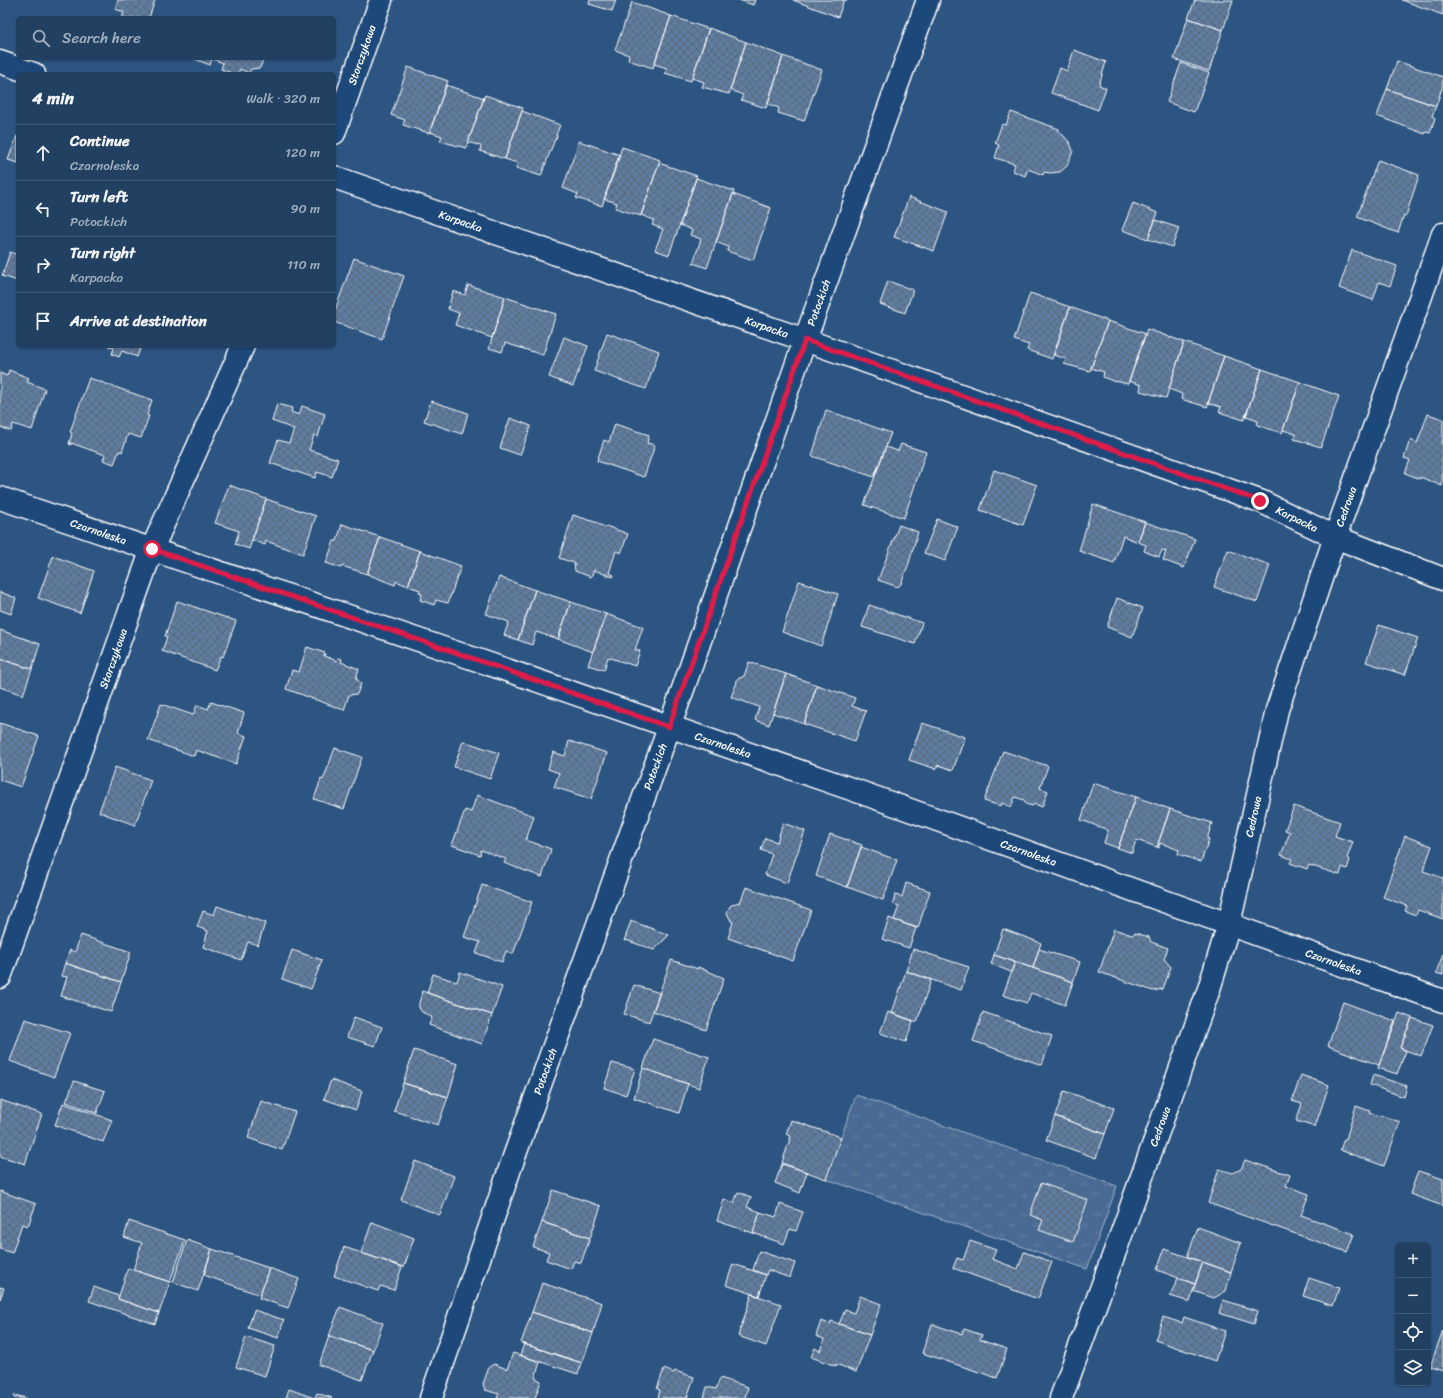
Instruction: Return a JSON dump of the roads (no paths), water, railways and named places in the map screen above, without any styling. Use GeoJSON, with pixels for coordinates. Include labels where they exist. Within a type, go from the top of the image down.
{"type":"FeatureCollection","features":[{"type":"Feature","properties":{"kind":"street","name":"Storczykowa"},"geometry":{"type":"LineString","coordinates":[[336,127],[381,0]]}},
{"type":"Feature","properties":{"kind":"street","name":"Potockich"},"geometry":{"type":"LineString","coordinates":[[431,1398],[514,1157],[669,727],[805,340],[928,0]]}},
{"type":"Feature","properties":{"kind":"street"},"geometry":{"type":"LineString","coordinates":[[0,62],[28,72]]}},
{"type":"Feature","properties":{"kind":"street","name":"Karpacka"},"geometry":{"type":"LineString","coordinates":[[336,178],[805,340],[1260,501],[1335,536],[1443,579]]}},
{"type":"Feature","properties":{"kind":"street","name":"Cedrowa"},"geometry":{"type":"LineString","coordinates":[[1061,1398],[1122,1235],[1209,989],[1229,924],[1277,710],[1335,536],[1443,234]]}},
{"type":"Feature","properties":{"kind":"street","name":"Storczykowa"},"geometry":{"type":"LineString","coordinates":[[0,977],[152,549],[241,348]]}},
{"type":"Feature","properties":{"kind":"street","name":"Czarnoleska"},"geometry":{"type":"LineString","coordinates":[[0,498],[460,654],[854,790],[1443,1001]]}}]}
